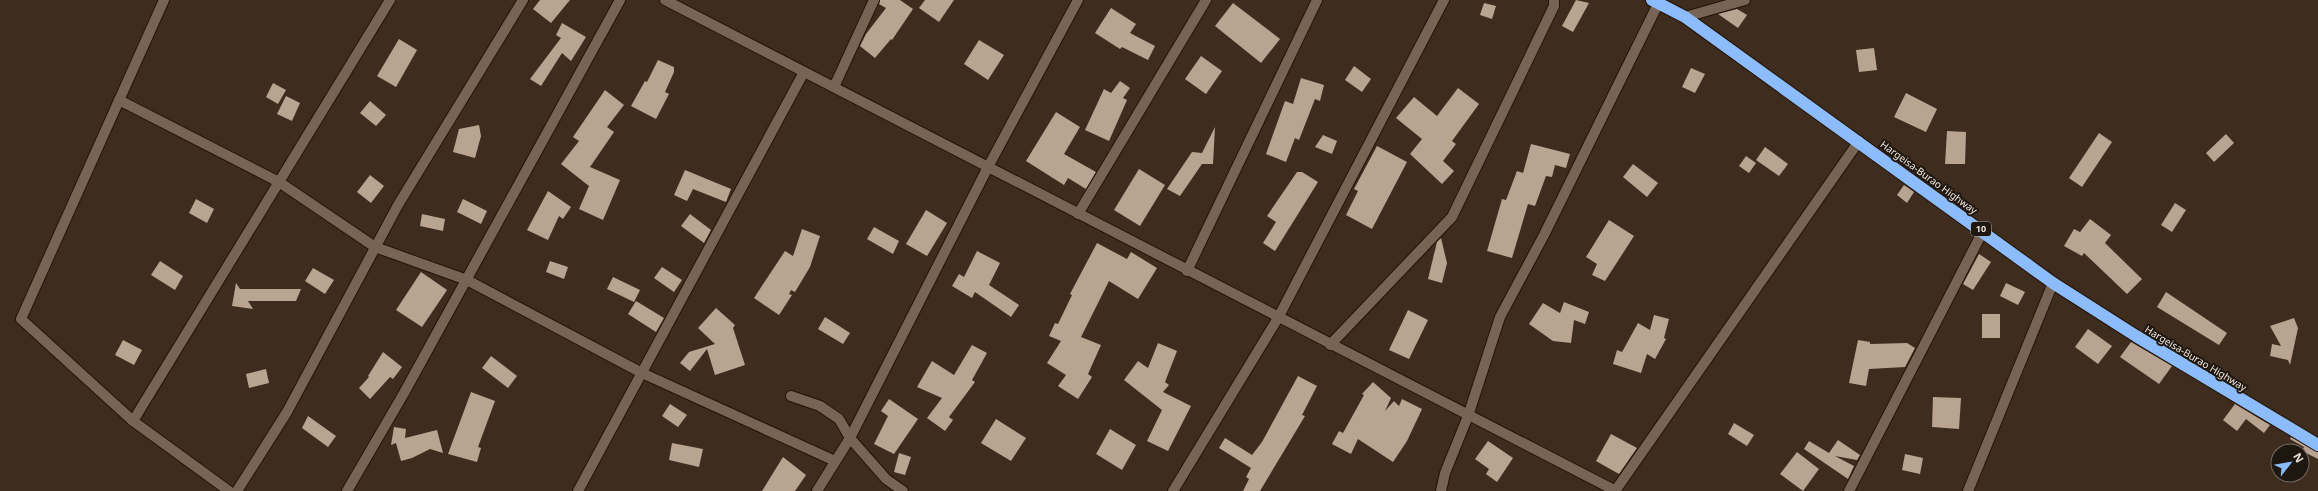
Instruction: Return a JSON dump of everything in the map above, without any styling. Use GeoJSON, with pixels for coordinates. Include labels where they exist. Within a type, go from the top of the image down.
{"type":"FeatureCollection","features":[{"type":"Feature","properties":{"kind":"highway","name":"Hargeisa-Burao Highway"},"geometry":{"type":"LineString","coordinates":[[1655,2],[1685,17],[1983,230],[2053,283],[2136,336],[2318,445]]}},
{"type":"Feature","properties":{"kind":"street"},"geometry":{"type":"LineString","coordinates":[[164,0],[20,319],[133,421],[229,491]]}},
{"type":"Feature","properties":{"kind":"street"},"geometry":{"type":"LineString","coordinates":[[133,421],[390,0]]}},
{"type":"Feature","properties":{"kind":"street"},"geometry":{"type":"LineString","coordinates":[[237,491],[287,412],[398,205],[523,0]]}},
{"type":"Feature","properties":{"kind":"street"},"geometry":{"type":"LineString","coordinates":[[347,491],[467,280],[620,0]]}},
{"type":"Feature","properties":{"kind":"street"},"geometry":{"type":"LineString","coordinates":[[665,0],[1330,345],[1616,491],[1859,141]]}},
{"type":"Feature","properties":{"kind":"street"},"geometry":{"type":"LineString","coordinates":[[834,87],[874,0]]}},
{"type":"Feature","properties":{"kind":"street"},"geometry":{"type":"LineString","coordinates":[[817,491],[850,438],[988,167],[1078,0]]}},
{"type":"Feature","properties":{"kind":"street"},"geometry":{"type":"LineString","coordinates":[[1078,214],[1206,0]]}},
{"type":"Feature","properties":{"kind":"street"},"geometry":{"type":"LineString","coordinates":[[1187,271],[1317,0]]}},
{"type":"Feature","properties":{"kind":"street"},"geometry":{"type":"LineString","coordinates":[[1173,491],[1278,318],[1444,0]]}},
{"type":"Feature","properties":{"kind":"street"},"geometry":{"type":"LineString","coordinates":[[1330,345],[1452,217],[1554,6],[1554,0]]}},
{"type":"Feature","properties":{"kind":"street"},"geometry":{"type":"LineString","coordinates":[[1685,17],[1745,0]]}},
{"type":"Feature","properties":{"kind":"street"},"geometry":{"type":"LineString","coordinates":[[1441,491],[1446,473],[1468,416],[1500,317],[1544,235],[1655,2]]}},
{"type":"Feature","properties":{"kind":"street"},"geometry":{"type":"LineString","coordinates":[[578,491],[804,72]]}},
{"type":"Feature","properties":{"kind":"street"},"geometry":{"type":"LineString","coordinates":[[119,100],[278,182],[375,247],[467,280],[642,373],[835,461]]}},
{"type":"Feature","properties":{"kind":"street"},"geometry":{"type":"LineString","coordinates":[[1849,491],[1983,230]]}},
{"type":"Feature","properties":{"kind":"street"},"geometry":{"type":"LineString","coordinates":[[1968,491],[2053,283]]}},
{"type":"Feature","properties":{"kind":"street"},"geometry":{"type":"LineString","coordinates":[[791,396],[820,406],[839,419],[850,438],[886,479],[904,491]]}},
{"type":"Feature","properties":{"kind":"building"},"geometry":{"type":"Polygon","coordinates":[[[540,0],[570,0],[551,23],[533,9],[540,0]]]}},
{"type":"Feature","properties":{"kind":"building"},"geometry":{"type":"Polygon","coordinates":[[[880,0],[900,0],[913,9],[892,40],[891,39],[875,58],[860,46],[866,34],[886,8],[879,4],[880,0]]]}},
{"type":"Feature","properties":{"kind":"building"},"geometry":{"type":"Polygon","coordinates":[[[925,0],[954,0],[939,22],[919,8],[925,0]]]}},
{"type":"Feature","properties":{"kind":"building"},"geometry":{"type":"Polygon","coordinates":[[[1576,0],[1589,3],[1573,32],[1562,26],[1576,0]]]}},
{"type":"Feature","properties":{"kind":"building"},"geometry":{"type":"Polygon","coordinates":[[[1233,3],[1280,39],[1261,63],[1215,26],[1233,3]]]}},
{"type":"Feature","properties":{"kind":"building"},"geometry":{"type":"Polygon","coordinates":[[[1484,3],[1496,6],[1492,19],[1480,15],[1484,3]]]}},
{"type":"Feature","properties":{"kind":"building"},"geometry":{"type":"Polygon","coordinates":[[[1111,8],[1136,24],[1130,33],[1155,46],[1148,60],[1122,47],[1120,49],[1095,33],[1111,8]]]}},
{"type":"Feature","properties":{"kind":"building"},"geometry":{"type":"Polygon","coordinates":[[[1737,9],[1747,15],[1738,28],[1718,14],[1737,9]]]}},
{"type":"Feature","properties":{"kind":"building"},"geometry":{"type":"Polygon","coordinates":[[[562,23],[586,37],[571,61],[562,53],[541,86],[530,79],[561,38],[556,35],[562,23]]]}},
{"type":"Feature","properties":{"kind":"building"},"geometry":{"type":"Polygon","coordinates":[[[399,39],[417,50],[396,87],[377,76],[399,39]]]}},
{"type":"Feature","properties":{"kind":"building"},"geometry":{"type":"Polygon","coordinates":[[[979,40],[1004,55],[988,80],[964,64],[979,40]]]}},
{"type":"Feature","properties":{"kind":"building"},"geometry":{"type":"Polygon","coordinates":[[[1874,48],[1877,70],[1859,72],[1856,50],[1874,48]]]}},
{"type":"Feature","properties":{"kind":"building"},"geometry":{"type":"Polygon","coordinates":[[[1201,56],[1222,71],[1206,94],[1185,79],[1201,56]]]}},
{"type":"Feature","properties":{"kind":"building"},"geometry":{"type":"Polygon","coordinates":[[[658,60],[674,67],[674,72],[665,92],[669,94],[656,119],[631,106],[645,81],[647,82],[658,60]]]}},
{"type":"Feature","properties":{"kind":"building"},"geometry":{"type":"Polygon","coordinates":[[[1354,66],[1371,79],[1362,92],[1345,80],[1354,66]]]}},
{"type":"Feature","properties":{"kind":"building"},"geometry":{"type":"Polygon","coordinates":[[[1691,68],[1705,74],[1695,93],[1682,87],[1691,68]]]}},
{"type":"Feature","properties":{"kind":"building"},"geometry":{"type":"Polygon","coordinates":[[[1301,78],[1324,85],[1320,101],[1315,99],[1299,140],[1295,138],[1286,162],[1266,154],[1285,101],[1293,104],[1301,78]]]}},
{"type":"Feature","properties":{"kind":"building"},"geometry":{"type":"Polygon","coordinates":[[[1120,81],[1130,88],[1123,98],[1127,100],[1109,141],[1085,130],[1104,89],[1111,93],[1120,81]]]}},
{"type":"Feature","properties":{"kind":"building"},"geometry":{"type":"Polygon","coordinates":[[[273,83],[286,90],[278,104],[266,97],[273,83]]]}},
{"type":"Feature","properties":{"kind":"building"},"geometry":{"type":"Polygon","coordinates":[[[1458,88],[1479,104],[1452,141],[1456,144],[1443,161],[1454,171],[1442,184],[1410,154],[1422,139],[1396,118],[1414,97],[1437,116],[1458,88]]]}},
{"type":"Feature","properties":{"kind":"building"},"geometry":{"type":"Polygon","coordinates":[[[605,90],[624,105],[607,127],[614,132],[590,167],[620,180],[603,220],[579,209],[589,186],[561,164],[579,141],[573,137],[605,90]]]}},
{"type":"Feature","properties":{"kind":"building"},"geometry":{"type":"Polygon","coordinates":[[[1906,93],[1937,109],[1926,132],[1894,117],[1906,93]]]}},
{"type":"Feature","properties":{"kind":"building"},"geometry":{"type":"Polygon","coordinates":[[[286,96],[300,103],[292,121],[277,114],[286,96]]]}},
{"type":"Feature","properties":{"kind":"building"},"geometry":{"type":"Polygon","coordinates":[[[370,101],[386,115],[376,126],[360,113],[370,101]]]}},
{"type":"Feature","properties":{"kind":"building"},"geometry":{"type":"Polygon","coordinates":[[[1056,112],[1080,127],[1064,154],[1096,172],[1086,189],[1068,178],[1064,185],[1026,161],[1056,112]]]}},
{"type":"Feature","properties":{"kind":"building"},"geometry":{"type":"Polygon","coordinates":[[[479,125],[481,136],[475,158],[453,152],[459,129],[479,125]]]}},
{"type":"Feature","properties":{"kind":"building"},"geometry":{"type":"Polygon","coordinates":[[[1215,127],[1213,164],[1202,164],[1180,196],[1167,189],[1192,152],[1202,153],[1215,127]]]}},
{"type":"Feature","properties":{"kind":"building"},"geometry":{"type":"Polygon","coordinates":[[[1947,131],[1966,132],[1965,164],[1945,164],[1947,131]]]}},
{"type":"Feature","properties":{"kind":"building"},"geometry":{"type":"Polygon","coordinates":[[[2099,133],[2112,142],[2082,187],[2069,178],[2099,133]]]}},
{"type":"Feature","properties":{"kind":"building"},"geometry":{"type":"Polygon","coordinates":[[[2226,134],[2234,143],[2214,162],[2206,153],[2226,134]]]}},
{"type":"Feature","properties":{"kind":"building"},"geometry":{"type":"Polygon","coordinates":[[[1323,135],[1337,141],[1332,154],[1315,147],[1323,135]]]}},
{"type":"Feature","properties":{"kind":"building"},"geometry":{"type":"Polygon","coordinates":[[[1531,144],[1570,154],[1566,168],[1555,165],[1552,177],[1546,176],[1535,206],[1528,204],[1512,258],[1487,251],[1502,199],[1506,200],[1517,171],[1523,173],[1531,144]]]}},
{"type":"Feature","properties":{"kind":"building"},"geometry":{"type":"Polygon","coordinates":[[[1377,146],[1407,162],[1372,229],[1346,215],[1358,191],[1354,189],[1377,146]]]}},
{"type":"Feature","properties":{"kind":"building"},"geometry":{"type":"Polygon","coordinates":[[[1765,147],[1788,164],[1779,176],[1756,160],[1765,147]]]}},
{"type":"Feature","properties":{"kind":"building"},"geometry":{"type":"Polygon","coordinates":[[[1746,156],[1756,163],[1749,173],[1739,166],[1746,156]]]}},
{"type":"Feature","properties":{"kind":"building"},"geometry":{"type":"Polygon","coordinates":[[[1633,164],[1658,183],[1647,197],[1623,177],[1633,164]]]}},
{"type":"Feature","properties":{"kind":"building"},"geometry":{"type":"Polygon","coordinates":[[[1139,169],[1165,185],[1140,226],[1114,210],[1139,169]]]}},
{"type":"Feature","properties":{"kind":"building"},"geometry":{"type":"Polygon","coordinates":[[[685,170],[731,189],[726,202],[693,189],[687,201],[674,195],[685,170]]]}},
{"type":"Feature","properties":{"kind":"building"},"geometry":{"type":"Polygon","coordinates":[[[1297,172],[1302,172],[1318,182],[1275,251],[1263,243],[1276,222],[1267,216],[1297,172]]]}},
{"type":"Feature","properties":{"kind":"building"},"geometry":{"type":"Polygon","coordinates":[[[370,175],[384,186],[371,203],[357,192],[370,175]]]}},
{"type":"Feature","properties":{"kind":"building"},"geometry":{"type":"Polygon","coordinates":[[[1904,185],[1914,192],[1907,203],[1897,195],[1904,185]]]}},
{"type":"Feature","properties":{"kind":"building"},"geometry":{"type":"Polygon","coordinates":[[[548,191],[571,207],[563,219],[559,216],[548,240],[527,230],[548,191]]]}},
{"type":"Feature","properties":{"kind":"building"},"geometry":{"type":"Polygon","coordinates":[[[196,199],[214,209],[207,223],[189,213],[196,199]]]}},
{"type":"Feature","properties":{"kind":"building"},"geometry":{"type":"Polygon","coordinates":[[[463,199],[487,211],[481,224],[457,212],[463,199]]]}},
{"type":"Feature","properties":{"kind":"building"},"geometry":{"type":"Polygon","coordinates":[[[2175,203],[2186,210],[2172,232],[2161,225],[2175,203]]]}},
{"type":"Feature","properties":{"kind":"building"},"geometry":{"type":"Polygon","coordinates":[[[926,210],[947,223],[927,256],[906,244],[926,210]]]}},
{"type":"Feature","properties":{"kind":"building"},"geometry":{"type":"Polygon","coordinates":[[[422,214],[445,219],[443,231],[420,226],[422,214]]]}},
{"type":"Feature","properties":{"kind":"building"},"geometry":{"type":"Polygon","coordinates":[[[690,214],[711,230],[704,243],[681,226],[690,214]]]}},
{"type":"Feature","properties":{"kind":"building"},"geometry":{"type":"Polygon","coordinates":[[[2090,219],[2111,235],[2105,243],[2142,279],[2127,294],[2084,253],[2082,256],[2064,246],[2074,229],[2080,232],[2090,219]]]}},
{"type":"Feature","properties":{"kind":"building"},"geometry":{"type":"Polygon","coordinates":[[[1609,220],[1634,236],[1605,281],[1592,275],[1597,264],[1586,257],[1609,220]]]}},
{"type":"Feature","properties":{"kind":"building"},"geometry":{"type":"Polygon","coordinates":[[[874,227],[899,241],[893,254],[867,239],[874,227]]]}},
{"type":"Feature","properties":{"kind":"building"},"geometry":{"type":"Polygon","coordinates":[[[802,229],[820,236],[810,267],[795,292],[791,290],[789,294],[792,295],[779,315],[754,298],[785,251],[793,256],[802,229]]]}},
{"type":"Feature","properties":{"kind":"building"},"geometry":{"type":"Polygon","coordinates":[[[1441,238],[1447,263],[1442,283],[1428,279],[1437,242],[1441,238]]]}},
{"type":"Feature","properties":{"kind":"building"},"geometry":{"type":"Polygon","coordinates":[[[1097,243],[1127,259],[1131,252],[1157,268],[1138,299],[1109,281],[1081,337],[1101,345],[1088,374],[1092,377],[1078,399],[1058,386],[1066,375],[1047,363],[1061,341],[1049,336],[1055,323],[1058,324],[1072,295],[1070,294],[1097,243]]]}},
{"type":"Feature","properties":{"kind":"building"},"geometry":{"type":"Polygon","coordinates":[[[977,251],[1000,263],[989,285],[1019,305],[1011,317],[975,292],[972,298],[952,286],[959,274],[964,277],[977,251]]]}},
{"type":"Feature","properties":{"kind":"building"},"geometry":{"type":"Polygon","coordinates":[[[1979,254],[1991,262],[1973,290],[1963,284],[1979,254]]]}},
{"type":"Feature","properties":{"kind":"building"},"geometry":{"type":"Polygon","coordinates":[[[160,261],[183,276],[175,290],[151,275],[160,261]]]}},
{"type":"Feature","properties":{"kind":"building"},"geometry":{"type":"Polygon","coordinates":[[[550,261],[568,267],[564,279],[546,272],[550,261]]]}},
{"type":"Feature","properties":{"kind":"building"},"geometry":{"type":"Polygon","coordinates":[[[662,267],[682,280],[674,292],[654,278],[662,267]]]}},
{"type":"Feature","properties":{"kind":"building"},"geometry":{"type":"Polygon","coordinates":[[[313,268],[334,280],[325,294],[305,281],[313,268]]]}},
{"type":"Feature","properties":{"kind":"building"},"geometry":{"type":"Polygon","coordinates":[[[421,272],[447,290],[422,327],[396,310],[421,272]]]}},
{"type":"Feature","properties":{"kind":"building"},"geometry":{"type":"Polygon","coordinates":[[[613,277],[640,290],[634,302],[607,289],[613,277]]]}},
{"type":"Feature","properties":{"kind":"building"},"geometry":{"type":"Polygon","coordinates":[[[236,283],[240,289],[301,289],[296,301],[248,301],[253,309],[232,306],[236,283]]]}},
{"type":"Feature","properties":{"kind":"building"},"geometry":{"type":"Polygon","coordinates":[[[2006,283],[2025,292],[2018,305],[2000,296],[2006,283]]]}},
{"type":"Feature","properties":{"kind":"building"},"geometry":{"type":"Polygon","coordinates":[[[2166,292],[2227,333],[2219,345],[2157,307],[2166,292]]]}},
{"type":"Feature","properties":{"kind":"building"},"geometry":{"type":"Polygon","coordinates":[[[636,301],[664,318],[656,332],[628,314],[636,301]]]}},
{"type":"Feature","properties":{"kind":"building"},"geometry":{"type":"Polygon","coordinates":[[[1564,302],[1589,312],[1585,324],[1574,320],[1571,343],[1553,341],[1529,324],[1543,303],[1560,313],[1564,302]]]}},
{"type":"Feature","properties":{"kind":"building"},"geometry":{"type":"Polygon","coordinates":[[[716,308],[735,325],[733,328],[745,365],[715,375],[707,349],[690,371],[680,363],[689,352],[715,344],[698,328],[716,308]]]}},
{"type":"Feature","properties":{"kind":"building"},"geometry":{"type":"Polygon","coordinates":[[[1408,310],[1428,320],[1409,359],[1389,350],[1408,310]]]}},
{"type":"Feature","properties":{"kind":"building"},"geometry":{"type":"Polygon","coordinates":[[[1982,314],[2000,314],[2000,338],[1982,338],[1982,314]]]}},
{"type":"Feature","properties":{"kind":"building"},"geometry":{"type":"Polygon","coordinates":[[[1654,315],[1669,319],[1664,338],[1666,339],[1655,359],[1647,354],[1641,373],[1613,364],[1617,350],[1622,352],[1638,323],[1650,330],[1654,315]]]}},
{"type":"Feature","properties":{"kind":"building"},"geometry":{"type":"Polygon","coordinates":[[[825,317],[850,333],[843,344],[818,329],[825,317]]]}},
{"type":"Feature","properties":{"kind":"building"},"geometry":{"type":"Polygon","coordinates":[[[2294,318],[2298,328],[2290,365],[2288,360],[2270,356],[2272,344],[2281,346],[2270,326],[2294,318]]]}},
{"type":"Feature","properties":{"kind":"building"},"geometry":{"type":"Polygon","coordinates":[[[2088,329],[2112,346],[2098,364],[2075,347],[2088,329]]]}},
{"type":"Feature","properties":{"kind":"building"},"geometry":{"type":"Polygon","coordinates":[[[123,340],[142,350],[134,365],[115,355],[123,340]]]}},
{"type":"Feature","properties":{"kind":"building"},"geometry":{"type":"Polygon","coordinates":[[[1858,340],[1870,342],[1870,344],[1907,343],[1915,348],[1905,367],[1869,369],[1866,386],[1849,383],[1858,340]]]}},
{"type":"Feature","properties":{"kind":"building"},"geometry":{"type":"Polygon","coordinates":[[[2131,342],[2172,366],[2159,384],[2120,357],[2131,342]]]}},
{"type":"Feature","properties":{"kind":"building"},"geometry":{"type":"Polygon","coordinates":[[[1158,343],[1177,351],[1165,382],[1169,385],[1163,392],[1191,406],[1168,451],[1147,441],[1162,410],[1124,380],[1138,361],[1148,368],[1158,343]]]}},
{"type":"Feature","properties":{"kind":"building"},"geometry":{"type":"Polygon","coordinates":[[[972,345],[987,353],[972,380],[975,382],[949,417],[953,420],[945,431],[927,418],[942,398],[917,387],[932,361],[954,375],[972,345]]]}},
{"type":"Feature","properties":{"kind":"building"},"geometry":{"type":"Polygon","coordinates":[[[383,352],[402,367],[393,379],[390,377],[370,399],[359,388],[369,377],[368,376],[383,352]]]}},
{"type":"Feature","properties":{"kind":"building"},"geometry":{"type":"Polygon","coordinates":[[[491,356],[517,376],[508,388],[482,368],[491,356]]]}},
{"type":"Feature","properties":{"kind":"building"},"geometry":{"type":"Polygon","coordinates":[[[266,369],[269,383],[249,388],[246,374],[266,369]]]}},
{"type":"Feature","properties":{"kind":"building"},"geometry":{"type":"Polygon","coordinates":[[[1298,376],[1317,386],[1302,415],[1305,416],[1260,491],[1243,491],[1249,479],[1246,477],[1251,468],[1219,448],[1225,438],[1252,455],[1262,442],[1298,376]]]}},
{"type":"Feature","properties":{"kind":"building"},"geometry":{"type":"Polygon","coordinates":[[[1373,382],[1391,398],[1385,411],[1394,401],[1399,406],[1402,399],[1422,409],[1407,441],[1393,462],[1358,439],[1351,454],[1332,444],[1339,431],[1343,433],[1364,395],[1362,394],[1373,382]]]}},
{"type":"Feature","properties":{"kind":"building"},"geometry":{"type":"Polygon","coordinates":[[[471,392],[495,401],[478,447],[481,448],[477,462],[448,454],[471,392]]]}},
{"type":"Feature","properties":{"kind":"building"},"geometry":{"type":"Polygon","coordinates":[[[1933,397],[1961,398],[1959,429],[1932,427],[1933,397]]]}},
{"type":"Feature","properties":{"kind":"building"},"geometry":{"type":"Polygon","coordinates":[[[889,399],[918,419],[894,454],[874,444],[888,416],[881,411],[889,399]]]}},
{"type":"Feature","properties":{"kind":"building"},"geometry":{"type":"Polygon","coordinates":[[[670,404],[687,415],[678,427],[662,416],[670,404]]]}},
{"type":"Feature","properties":{"kind":"building"},"geometry":{"type":"Polygon","coordinates":[[[2235,404],[2270,425],[2264,433],[2246,419],[2237,431],[2223,420],[2235,404]]]}},
{"type":"Feature","properties":{"kind":"building"},"geometry":{"type":"Polygon","coordinates":[[[308,416],[336,436],[328,447],[302,428],[308,416]]]}},
{"type":"Feature","properties":{"kind":"building"},"geometry":{"type":"Polygon","coordinates":[[[996,419],[1026,438],[1011,461],[981,443],[996,419]]]}},
{"type":"Feature","properties":{"kind":"building"},"geometry":{"type":"Polygon","coordinates":[[[1734,423],[1754,435],[1747,446],[1728,434],[1734,423]]]}},
{"type":"Feature","properties":{"kind":"building"},"geometry":{"type":"Polygon","coordinates":[[[394,427],[406,429],[405,438],[437,430],[443,453],[430,449],[412,458],[401,461],[396,443],[391,445],[394,427]]]}},
{"type":"Feature","properties":{"kind":"building"},"geometry":{"type":"Polygon","coordinates":[[[1110,429],[1136,445],[1122,470],[1096,454],[1110,429]]]}},
{"type":"Feature","properties":{"kind":"building"},"geometry":{"type":"Polygon","coordinates":[[[1611,434],[1637,448],[1619,474],[1596,461],[1611,434]]]}},
{"type":"Feature","properties":{"kind":"building"},"geometry":{"type":"Polygon","coordinates":[[[2291,437],[2302,443],[2297,443],[2290,439],[2291,437]]]}},
{"type":"Feature","properties":{"kind":"building"},"geometry":{"type":"Polygon","coordinates":[[[1838,440],[1860,455],[1857,460],[1835,456],[1854,466],[1848,479],[1804,449],[1809,441],[1829,453],[1838,440]]]}},
{"type":"Feature","properties":{"kind":"building"},"geometry":{"type":"Polygon","coordinates":[[[1488,441],[1513,458],[1497,482],[1486,474],[1489,469],[1475,459],[1488,441]]]}},
{"type":"Feature","properties":{"kind":"building"},"geometry":{"type":"Polygon","coordinates":[[[672,443],[703,449],[699,467],[669,460],[672,443]]]}},
{"type":"Feature","properties":{"kind":"building"},"geometry":{"type":"Polygon","coordinates":[[[2310,448],[2318,452],[2318,459],[2310,455],[2310,448]]]}},
{"type":"Feature","properties":{"kind":"building"},"geometry":{"type":"Polygon","coordinates":[[[1797,452],[1819,469],[1803,491],[1780,474],[1797,452]]]}},
{"type":"Feature","properties":{"kind":"building"},"geometry":{"type":"Polygon","coordinates":[[[899,453],[911,457],[905,475],[894,472],[899,453]]]}},
{"type":"Feature","properties":{"kind":"building"},"geometry":{"type":"Polygon","coordinates":[[[1905,454],[1923,458],[1920,474],[1902,470],[1905,454]]]}},
{"type":"Feature","properties":{"kind":"building"},"geometry":{"type":"Polygon","coordinates":[[[783,457],[806,475],[795,491],[762,491],[783,457]]]}}]}
